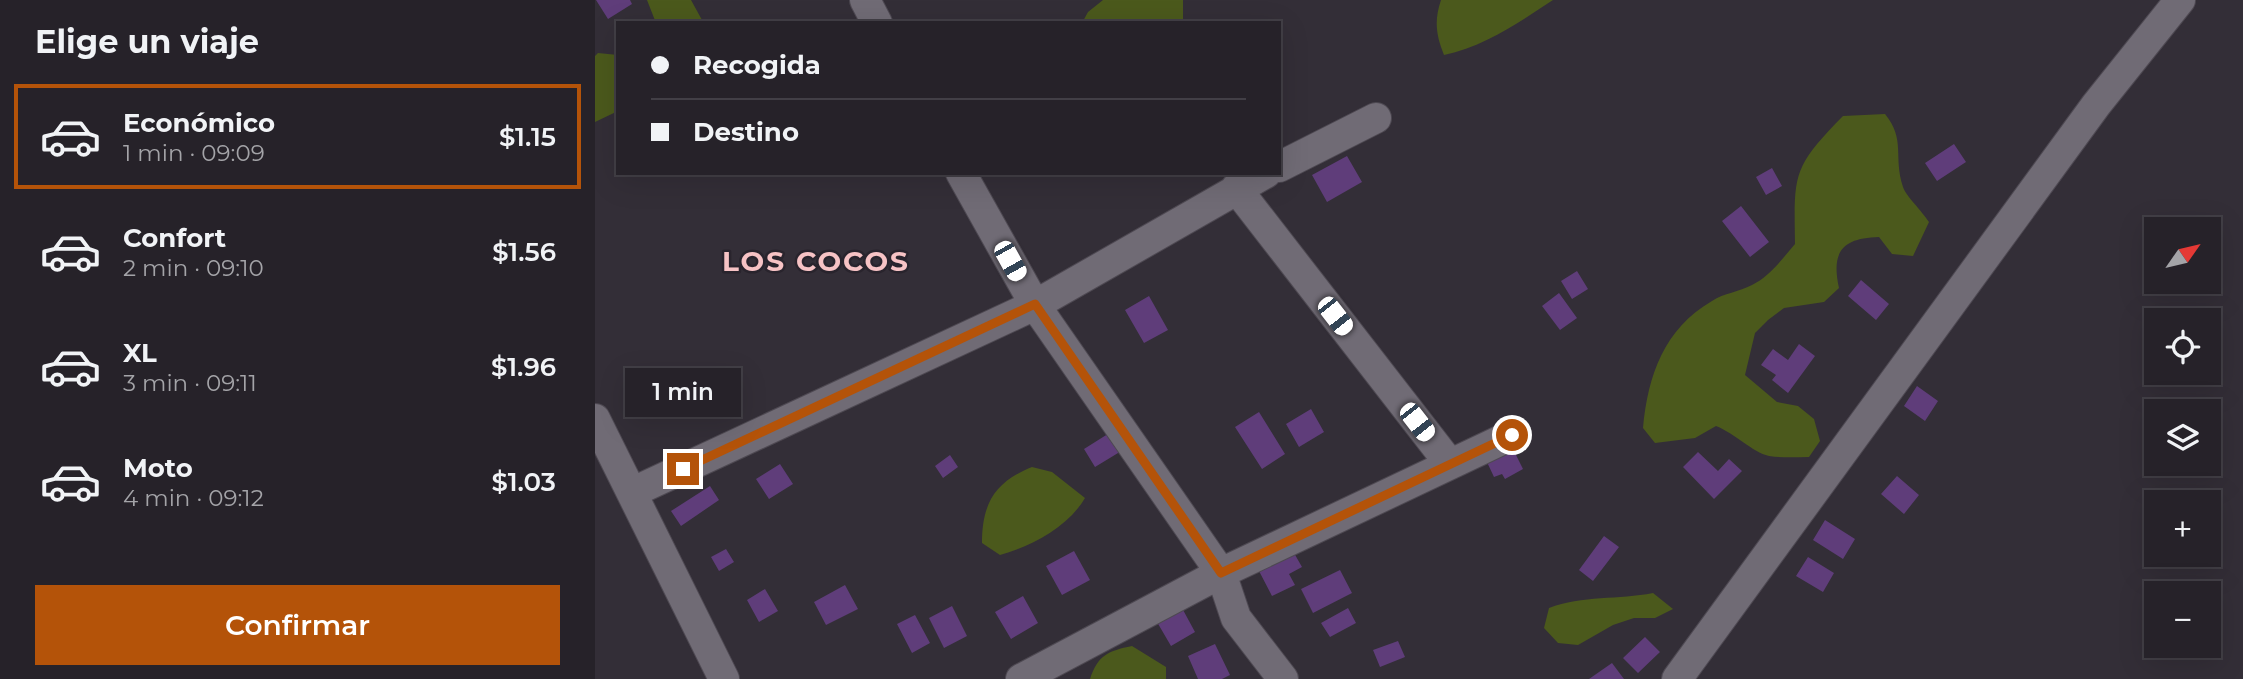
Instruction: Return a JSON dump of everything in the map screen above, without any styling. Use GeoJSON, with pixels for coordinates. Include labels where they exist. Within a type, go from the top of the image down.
{"type":"FeatureCollection","features":[{"type":"Feature","properties":{"kind":"street"},"geometry":{"type":"LineString","coordinates":[[865,0],[876,21]]}},
{"type":"Feature","properties":{"kind":"street"},"geometry":{"type":"LineString","coordinates":[[1677,679],[2096,105],[2180,0]]}},
{"type":"Feature","properties":{"kind":"street"},"geometry":{"type":"LineString","coordinates":[[1281,166],[1376,118]]}},
{"type":"Feature","properties":{"kind":"street"},"geometry":{"type":"LineString","coordinates":[[962,175],[1035,304],[1221,573],[1236,618],[1283,679]]}},
{"type":"Feature","properties":{"kind":"street"},"geometry":{"type":"LineString","coordinates":[[633,492],[1035,304],[1262,175]]}},
{"type":"Feature","properties":{"kind":"street"},"geometry":{"type":"LineString","coordinates":[[1236,188],[1450,464]]}},
{"type":"Feature","properties":{"kind":"street"},"geometry":{"type":"LineString","coordinates":[[595,419],[724,679]]}},
{"type":"Feature","properties":{"kind":"street"},"geometry":{"type":"LineString","coordinates":[[1021,679],[1221,573],[1512,435]]}},
{"type":"Feature","properties":{"kind":"green space"},"geometry":{"type":"Polygon","coordinates":[[[647,0],[691,0],[703,21],[655,21],[647,0]]]}},
{"type":"Feature","properties":{"kind":"green space"},"geometry":{"type":"Polygon","coordinates":[[[1103,0],[1183,0],[1183,21],[1083,21],[1088,12],[1103,0]]]}},
{"type":"Feature","properties":{"kind":"green space"},"geometry":{"type":"Polygon","coordinates":[[[1441,0],[1553,0],[1487,40],[1444,55],[1437,28],[1441,0]]]}},
{"type":"Feature","properties":{"kind":"green space"},"geometry":{"type":"Polygon","coordinates":[[[598,53],[616,55],[616,112],[595,122],[595,56],[598,53]]]}},
{"type":"Feature","properties":{"kind":"green space"},"geometry":{"type":"Polygon","coordinates":[[[1885,114],[1897,140],[1903,187],[1929,222],[1913,256],[1892,254],[1879,237],[1856,240],[1848,244],[1838,256],[1839,288],[1824,302],[1784,308],[1768,320],[1755,333],[1745,375],[1777,402],[1798,406],[1814,419],[1820,441],[1809,457],[1763,454],[1716,426],[1695,438],[1655,443],[1643,428],[1645,408],[1654,372],[1670,340],[1695,312],[1721,296],[1747,287],[1764,277],[1795,244],[1795,202],[1799,173],[1814,148],[1843,116],[1885,114]]]}},
{"type":"Feature","properties":{"kind":"green space"},"geometry":{"type":"Polygon","coordinates":[[[1032,467],[1052,472],[1085,498],[1069,518],[1048,534],[1000,555],[982,543],[988,505],[1000,487],[1032,467]]]}},
{"type":"Feature","properties":{"kind":"green space"},"geometry":{"type":"Polygon","coordinates":[[[1653,593],[1673,609],[1655,618],[1634,618],[1613,625],[1578,645],[1558,643],[1544,628],[1549,608],[1587,599],[1653,593]]]}},
{"type":"Feature","properties":{"kind":"green space"},"geometry":{"type":"Polygon","coordinates":[[[1132,646],[1166,667],[1166,679],[1090,679],[1100,659],[1105,655],[1132,646]]]}},
{"type":"Feature","properties":{"kind":"building"},"geometry":{"type":"Polygon","coordinates":[[[596,0],[630,0],[632,4],[608,19],[596,0]]]}},
{"type":"Feature","properties":{"kind":"building"},"geometry":{"type":"Polygon","coordinates":[[[1954,144],[1966,162],[1937,181],[1925,163],[1954,144]]]}},
{"type":"Feature","properties":{"kind":"building"},"geometry":{"type":"Polygon","coordinates":[[[1347,156],[1362,182],[1327,202],[1312,175],[1347,156]]]}},
{"type":"Feature","properties":{"kind":"building"},"geometry":{"type":"Polygon","coordinates":[[[1772,168],[1782,186],[1766,195],[1756,177],[1772,168]]]}},
{"type":"Feature","properties":{"kind":"building"},"geometry":{"type":"Polygon","coordinates":[[[1741,206],[1769,242],[1750,257],[1722,221],[1741,206]]]}},
{"type":"Feature","properties":{"kind":"building"},"geometry":{"type":"Polygon","coordinates":[[[1577,271],[1588,289],[1572,299],[1561,281],[1577,271]]]}},
{"type":"Feature","properties":{"kind":"building"},"geometry":{"type":"Polygon","coordinates":[[[1861,280],[1889,304],[1876,320],[1848,296],[1861,280]]]}},
{"type":"Feature","properties":{"kind":"building"},"geometry":{"type":"Polygon","coordinates":[[[1559,293],[1577,318],[1560,330],[1542,306],[1559,293]]]}},
{"type":"Feature","properties":{"kind":"building"},"geometry":{"type":"Polygon","coordinates":[[[1149,296],[1168,330],[1144,343],[1125,310],[1149,296]]]}},
{"type":"Feature","properties":{"kind":"building"},"geometry":{"type":"Polygon","coordinates":[[[1799,344],[1815,356],[1788,393],[1772,380],[1776,375],[1761,365],[1773,349],[1788,360],[1799,344]]]}},
{"type":"Feature","properties":{"kind":"building"},"geometry":{"type":"Polygon","coordinates":[[[1917,386],[1938,401],[1925,421],[1904,406],[1917,386]]]}},
{"type":"Feature","properties":{"kind":"building"},"geometry":{"type":"Polygon","coordinates":[[[1311,409],[1324,432],[1299,447],[1286,424],[1311,409]]]}},
{"type":"Feature","properties":{"kind":"building"},"geometry":{"type":"Polygon","coordinates":[[[1259,412],[1285,454],[1262,469],[1235,427],[1259,412]]]}},
{"type":"Feature","properties":{"kind":"building"},"geometry":{"type":"Polygon","coordinates":[[[1111,432],[1123,450],[1095,467],[1084,449],[1111,432]]]}},
{"type":"Feature","properties":{"kind":"building"},"geometry":{"type":"Polygon","coordinates":[[[1510,443],[1523,469],[1505,479],[1502,474],[1494,477],[1486,460],[1510,443]]]}},
{"type":"Feature","properties":{"kind":"building"},"geometry":{"type":"Polygon","coordinates":[[[1698,452],[1718,471],[1729,459],[1742,471],[1714,499],[1683,467],[1698,452]]]}},
{"type":"Feature","properties":{"kind":"building"},"geometry":{"type":"Polygon","coordinates":[[[950,455],[958,467],[943,478],[935,466],[950,455]]]}},
{"type":"Feature","properties":{"kind":"building"},"geometry":{"type":"Polygon","coordinates":[[[780,464],[793,484],[769,499],[756,479],[780,464]]]}},
{"type":"Feature","properties":{"kind":"building"},"geometry":{"type":"Polygon","coordinates":[[[1897,476],[1919,495],[1904,514],[1881,494],[1897,476]]]}},
{"type":"Feature","properties":{"kind":"building"},"geometry":{"type":"Polygon","coordinates":[[[710,486],[719,500],[681,526],[671,511],[710,486]]]}},
{"type":"Feature","properties":{"kind":"building"},"geometry":{"type":"Polygon","coordinates":[[[1825,520],[1855,539],[1843,559],[1813,540],[1825,520]]]}},
{"type":"Feature","properties":{"kind":"building"},"geometry":{"type":"Polygon","coordinates":[[[1604,536],[1619,547],[1593,581],[1579,570],[1604,536]]]}},
{"type":"Feature","properties":{"kind":"building"},"geometry":{"type":"Polygon","coordinates":[[[726,549],[734,562],[719,571],[711,557],[726,549]]]}},
{"type":"Feature","properties":{"kind":"building"},"geometry":{"type":"Polygon","coordinates":[[[1074,551],[1090,580],[1062,595],[1046,566],[1074,551]]]}},
{"type":"Feature","properties":{"kind":"building"},"geometry":{"type":"Polygon","coordinates":[[[1294,553],[1302,567],[1289,574],[1295,585],[1272,596],[1259,571],[1294,553]]]}},
{"type":"Feature","properties":{"kind":"building"},"geometry":{"type":"Polygon","coordinates":[[[1808,557],[1834,573],[1823,592],[1796,576],[1808,557]]]}},
{"type":"Feature","properties":{"kind":"building"},"geometry":{"type":"Polygon","coordinates":[[[1340,570],[1352,593],[1313,613],[1301,589],[1340,570]]]}},
{"type":"Feature","properties":{"kind":"building"},"geometry":{"type":"Polygon","coordinates":[[[845,585],[858,609],[826,625],[814,602],[845,585]]]}},
{"type":"Feature","properties":{"kind":"building"},"geometry":{"type":"Polygon","coordinates":[[[765,589],[778,611],[759,622],[747,600],[765,589]]]}},
{"type":"Feature","properties":{"kind":"building"},"geometry":{"type":"Polygon","coordinates":[[[1023,596],[1038,623],[1011,639],[995,612],[1023,596]]]}},
{"type":"Feature","properties":{"kind":"building"},"geometry":{"type":"Polygon","coordinates":[[[952,606],[967,636],[944,648],[929,618],[952,606]]]}},
{"type":"Feature","properties":{"kind":"building"},"geometry":{"type":"Polygon","coordinates":[[[1182,608],[1195,632],[1171,646],[1157,622],[1182,608]]]}},
{"type":"Feature","properties":{"kind":"building"},"geometry":{"type":"Polygon","coordinates":[[[1348,608],[1356,623],[1330,637],[1321,623],[1348,608]]]}},
{"type":"Feature","properties":{"kind":"building"},"geometry":{"type":"Polygon","coordinates":[[[915,615],[930,643],[912,653],[897,624],[915,615]]]}},
{"type":"Feature","properties":{"kind":"building"},"geometry":{"type":"Polygon","coordinates":[[[1645,637],[1660,652],[1638,673],[1623,658],[1645,637]]]}},
{"type":"Feature","properties":{"kind":"building"},"geometry":{"type":"Polygon","coordinates":[[[1398,641],[1405,657],[1380,667],[1373,650],[1398,641]]]}},
{"type":"Feature","properties":{"kind":"building"},"geometry":{"type":"Polygon","coordinates":[[[1215,644],[1230,675],[1222,679],[1198,679],[1188,656],[1215,644]]]}},
{"type":"Feature","properties":{"kind":"building"},"geometry":{"type":"Polygon","coordinates":[[[1612,663],[1624,679],[1589,679],[1612,663]]]}},
{"type":"Feature","properties":{"kind":"district","name":"LOS COCOS"},"geometry":{"type":"Point","coordinates":[816,261]}},
{"type":"Feature","properties":{"kind":"route"},"geometry":{"type":"LineString","coordinates":[[683,469],[1035,304],[1221,573],[1512,435]]}}]}
